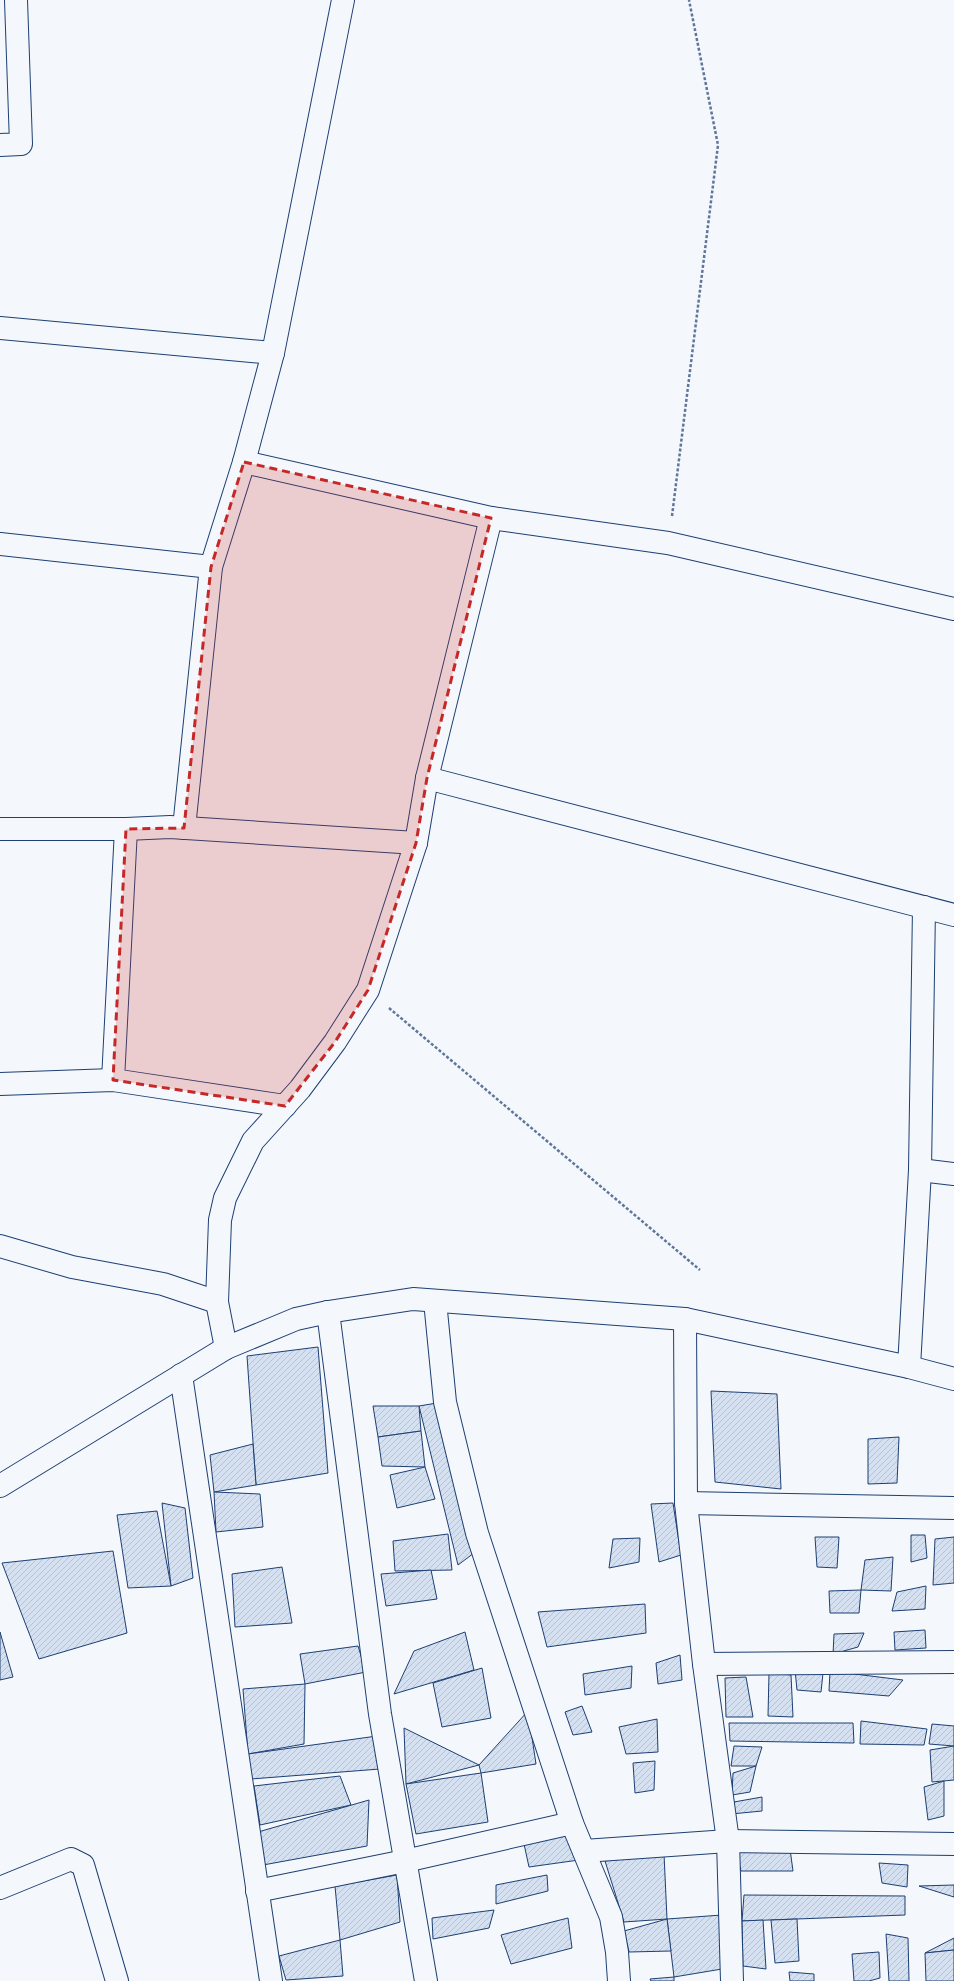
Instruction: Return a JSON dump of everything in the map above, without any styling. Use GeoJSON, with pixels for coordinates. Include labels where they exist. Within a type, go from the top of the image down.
{"type":"FeatureCollection","features":[{"type":"Feature","properties":{"kind":"street"},"geometry":{"type":"LineString","coordinates":[[0,144],[21,144],[16,0]]}},
{"type":"Feature","properties":{"kind":"street"},"geometry":{"type":"LineString","coordinates":[[184,828],[211,567],[244,462],[273,353],[343,0]]}},
{"type":"Feature","properties":{"kind":"street"},"geometry":{"type":"LineString","coordinates":[[0,328],[273,353]]}},
{"type":"Feature","properties":{"kind":"street"},"geometry":{"type":"LineString","coordinates":[[244,462],[491,518],[668,543],[954,609]]}},
{"type":"Feature","properties":{"kind":"street"},"geometry":{"type":"LineString","coordinates":[[226,1348],[217,1302],[220,1220],[225,1198],[253,1142],[285,1106],[335,1042],[368,990],[416,843],[427,778],[491,518]]}},
{"type":"Feature","properties":{"kind":"street"},"geometry":{"type":"LineString","coordinates":[[0,544],[211,567]]}},
{"type":"Feature","properties":{"kind":"street"},"geometry":{"type":"LineString","coordinates":[[427,778],[954,915]]}},
{"type":"Feature","properties":{"kind":"street"},"geometry":{"type":"LineString","coordinates":[[0,829],[184,828],[416,843]]}},
{"type":"Feature","properties":{"kind":"street"},"geometry":{"type":"LineString","coordinates":[[113,1080],[126,829]]}},
{"type":"Feature","properties":{"kind":"street"},"geometry":{"type":"LineString","coordinates":[[909,1367],[920,1170],[924,907]]}},
{"type":"Feature","properties":{"kind":"street"},"geometry":{"type":"LineString","coordinates":[[0,1084],[113,1080],[285,1106]]}},
{"type":"Feature","properties":{"kind":"street"},"geometry":{"type":"LineString","coordinates":[[920,1170],[954,1174]]}},
{"type":"Feature","properties":{"kind":"street"},"geometry":{"type":"LineString","coordinates":[[0,1246],[72,1267],[163,1284],[217,1302]]}},
{"type":"Feature","properties":{"kind":"street"},"geometry":{"type":"LineString","coordinates":[[0,1486],[226,1348],[296,1319],[328,1312],[413,1299],[542,1307],[685,1319],[909,1367],[954,1379]]}},
{"type":"Feature","properties":{"kind":"street"},"geometry":{"type":"LineString","coordinates":[[436,1301],[445,1402],[478,1532],[572,1823],[612,1917],[620,1981]]}},
{"type":"Feature","properties":{"kind":"street"},"geometry":{"type":"LineString","coordinates":[[328,1312],[380,1714],[426,1981]]}},
{"type":"Feature","properties":{"kind":"street"},"geometry":{"type":"LineString","coordinates":[[685,1319],[686,1503],[704,1664],[728,1841],[732,1981]]}},
{"type":"Feature","properties":{"kind":"street"},"geometry":{"type":"LineString","coordinates":[[182,1375],[271,1981]]}},
{"type":"Feature","properties":{"kind":"street"},"geometry":{"type":"LineString","coordinates":[[686,1503],[954,1508]]}},
{"type":"Feature","properties":{"kind":"street"},"geometry":{"type":"LineString","coordinates":[[704,1664],[954,1662]]}},
{"type":"Feature","properties":{"kind":"street"},"geometry":{"type":"LineString","coordinates":[[257,1891],[405,1861],[572,1823]]}},
{"type":"Feature","properties":{"kind":"street"},"geometry":{"type":"LineString","coordinates":[[584,1851],[728,1841],[954,1844]]}},
{"type":"Feature","properties":{"kind":"street"},"geometry":{"type":"LineString","coordinates":[[0,1888],[71,1859],[80,1862],[83,1866],[117,1981]]}},
{"type":"Feature","properties":{"kind":"path"},"geometry":{"type":"LineString","coordinates":[[668,543],[718,145],[689,0]]}},
{"type":"Feature","properties":{"kind":"path"},"geometry":{"type":"LineString","coordinates":[[368,990],[700,1270]]}},
{"type":"Feature","properties":{"kind":"highlighted area"},"geometry":{"type":"Polygon","coordinates":[[[244,462],[491,518],[427,778],[416,843],[368,990],[335,1042],[285,1106],[113,1080],[126,829],[184,828],[211,567],[244,462]]]}},
{"type":"Feature","properties":{"kind":"building"},"geometry":{"type":"Polygon","coordinates":[[[318,1347],[328,1473],[256,1485],[247,1356],[318,1347]]]}},
{"type":"Feature","properties":{"kind":"building"},"geometry":{"type":"Polygon","coordinates":[[[711,1391],[777,1394],[781,1489],[715,1482],[711,1391]]]}},
{"type":"Feature","properties":{"kind":"building"},"geometry":{"type":"Polygon","coordinates":[[[437,1403],[474,1553],[458,1565],[419,1406],[437,1403]]]}},
{"type":"Feature","properties":{"kind":"building"},"geometry":{"type":"Polygon","coordinates":[[[373,1406],[419,1406],[421,1431],[378,1437],[373,1406]]]}},
{"type":"Feature","properties":{"kind":"building"},"geometry":{"type":"Polygon","coordinates":[[[421,1431],[425,1467],[382,1466],[378,1437],[421,1431]]]}},
{"type":"Feature","properties":{"kind":"building"},"geometry":{"type":"Polygon","coordinates":[[[899,1437],[897,1483],[868,1484],[868,1439],[899,1437]]]}},
{"type":"Feature","properties":{"kind":"building"},"geometry":{"type":"Polygon","coordinates":[[[253,1444],[256,1485],[214,1492],[210,1455],[253,1444]]]}},
{"type":"Feature","properties":{"kind":"building"},"geometry":{"type":"Polygon","coordinates":[[[425,1467],[435,1499],[397,1508],[390,1475],[425,1467]]]}},
{"type":"Feature","properties":{"kind":"building"},"geometry":{"type":"Polygon","coordinates":[[[214,1492],[260,1494],[263,1527],[216,1532],[214,1492]]]}},
{"type":"Feature","properties":{"kind":"building"},"geometry":{"type":"Polygon","coordinates":[[[162,1503],[185,1508],[193,1578],[171,1586],[162,1503]]]}},
{"type":"Feature","properties":{"kind":"building"},"geometry":{"type":"Polygon","coordinates":[[[673,1503],[681,1555],[659,1562],[651,1504],[673,1503]]]}},
{"type":"Feature","properties":{"kind":"building"},"geometry":{"type":"Polygon","coordinates":[[[157,1511],[171,1586],[128,1588],[117,1515],[157,1511]]]}},
{"type":"Feature","properties":{"kind":"building"},"geometry":{"type":"Polygon","coordinates":[[[448,1534],[452,1570],[395,1571],[393,1541],[448,1534]]]}},
{"type":"Feature","properties":{"kind":"building"},"geometry":{"type":"Polygon","coordinates":[[[911,1535],[925,1535],[927,1558],[911,1562],[911,1535]]]}},
{"type":"Feature","properties":{"kind":"building"},"geometry":{"type":"Polygon","coordinates":[[[815,1537],[839,1537],[837,1568],[817,1567],[815,1537]]]}},
{"type":"Feature","properties":{"kind":"building"},"geometry":{"type":"Polygon","coordinates":[[[954,1537],[954,1583],[933,1585],[935,1539],[954,1537]]]}},
{"type":"Feature","properties":{"kind":"building"},"geometry":{"type":"Polygon","coordinates":[[[640,1538],[639,1562],[609,1568],[613,1539],[640,1538]]]}},
{"type":"Feature","properties":{"kind":"building"},"geometry":{"type":"Polygon","coordinates":[[[113,1551],[127,1633],[39,1659],[2,1563],[113,1551]]]}},
{"type":"Feature","properties":{"kind":"building"},"geometry":{"type":"Polygon","coordinates":[[[893,1557],[891,1591],[861,1590],[865,1560],[893,1557]]]}},
{"type":"Feature","properties":{"kind":"building"},"geometry":{"type":"Polygon","coordinates":[[[282,1567],[292,1623],[235,1627],[232,1574],[282,1567]]]}},
{"type":"Feature","properties":{"kind":"building"},"geometry":{"type":"Polygon","coordinates":[[[431,1570],[437,1599],[386,1606],[381,1574],[431,1570]]]}},
{"type":"Feature","properties":{"kind":"building"},"geometry":{"type":"Polygon","coordinates":[[[926,1586],[925,1609],[892,1611],[897,1592],[926,1586]]]}},
{"type":"Feature","properties":{"kind":"building"},"geometry":{"type":"Polygon","coordinates":[[[861,1590],[859,1613],[830,1613],[829,1591],[861,1590]]]}},
{"type":"Feature","properties":{"kind":"building"},"geometry":{"type":"Polygon","coordinates":[[[645,1604],[646,1633],[547,1647],[538,1612],[645,1604]]]}},
{"type":"Feature","properties":{"kind":"building"},"geometry":{"type":"Polygon","coordinates":[[[925,1630],[926,1648],[895,1650],[894,1632],[925,1630]]]}},
{"type":"Feature","properties":{"kind":"building"},"geometry":{"type":"Polygon","coordinates":[[[0,1632],[13,1677],[0,1680],[0,1632]]]}},
{"type":"Feature","properties":{"kind":"building"},"geometry":{"type":"Polygon","coordinates":[[[465,1632],[474,1670],[394,1694],[414,1651],[465,1632]]]}},
{"type":"Feature","properties":{"kind":"building"},"geometry":{"type":"Polygon","coordinates":[[[864,1633],[858,1647],[833,1654],[834,1634],[864,1633]]]}},
{"type":"Feature","properties":{"kind":"building"},"geometry":{"type":"Polygon","coordinates":[[[358,1646],[366,1672],[305,1684],[300,1654],[358,1646]]]}},
{"type":"Feature","properties":{"kind":"building"},"geometry":{"type":"Polygon","coordinates":[[[680,1655],[682,1680],[658,1684],[656,1663],[680,1655]]]}},
{"type":"Feature","properties":{"kind":"building"},"geometry":{"type":"Polygon","coordinates":[[[632,1666],[631,1688],[585,1695],[583,1674],[632,1666]]]}},
{"type":"Feature","properties":{"kind":"building"},"geometry":{"type":"Polygon","coordinates":[[[482,1668],[491,1718],[442,1727],[433,1683],[482,1668]]]}},
{"type":"Feature","properties":{"kind":"building"},"geometry":{"type":"Polygon","coordinates":[[[795,1670],[823,1673],[821,1692],[797,1690],[795,1670]]]}},
{"type":"Feature","properties":{"kind":"building"},"geometry":{"type":"Polygon","coordinates":[[[830,1671],[903,1680],[889,1696],[829,1691],[830,1671]]]}},
{"type":"Feature","properties":{"kind":"building"},"geometry":{"type":"Polygon","coordinates":[[[769,1673],[791,1675],[793,1717],[768,1716],[769,1673]]]}},
{"type":"Feature","properties":{"kind":"building"},"geometry":{"type":"Polygon","coordinates":[[[746,1677],[753,1717],[726,1717],[725,1678],[746,1677]]]}},
{"type":"Feature","properties":{"kind":"building"},"geometry":{"type":"Polygon","coordinates":[[[305,1684],[304,1744],[248,1754],[243,1689],[305,1684]]]}},
{"type":"Feature","properties":{"kind":"building"},"geometry":{"type":"Polygon","coordinates":[[[582,1706],[592,1732],[573,1735],[565,1712],[582,1706]]]}},
{"type":"Feature","properties":{"kind":"building"},"geometry":{"type":"Polygon","coordinates":[[[528,1711],[536,1764],[481,1773],[479,1765],[528,1711]]]}},
{"type":"Feature","properties":{"kind":"building"},"geometry":{"type":"Polygon","coordinates":[[[657,1719],[658,1752],[626,1754],[619,1727],[657,1719]]]}},
{"type":"Feature","properties":{"kind":"building"},"geometry":{"type":"Polygon","coordinates":[[[861,1721],[927,1729],[924,1745],[860,1744],[861,1721]]]}},
{"type":"Feature","properties":{"kind":"building"},"geometry":{"type":"Polygon","coordinates":[[[729,1723],[853,1723],[854,1743],[730,1741],[729,1723]]]}},
{"type":"Feature","properties":{"kind":"building"},"geometry":{"type":"Polygon","coordinates":[[[932,1724],[954,1726],[954,1746],[929,1744],[932,1724]]]}},
{"type":"Feature","properties":{"kind":"building"},"geometry":{"type":"Polygon","coordinates":[[[404,1728],[479,1765],[406,1784],[404,1728]]]}},
{"type":"Feature","properties":{"kind":"building"},"geometry":{"type":"Polygon","coordinates":[[[377,1736],[380,1769],[251,1779],[248,1754],[377,1736]]]}},
{"type":"Feature","properties":{"kind":"building"},"geometry":{"type":"Polygon","coordinates":[[[734,1746],[762,1747],[756,1766],[731,1766],[734,1746]]]}},
{"type":"Feature","properties":{"kind":"building"},"geometry":{"type":"Polygon","coordinates":[[[954,1746],[954,1780],[932,1782],[930,1750],[954,1746]]]}},
{"type":"Feature","properties":{"kind":"building"},"geometry":{"type":"Polygon","coordinates":[[[655,1761],[654,1790],[635,1793],[633,1763],[655,1761]]]}},
{"type":"Feature","properties":{"kind":"building"},"geometry":{"type":"Polygon","coordinates":[[[756,1766],[750,1792],[732,1795],[733,1773],[756,1766]]]}},
{"type":"Feature","properties":{"kind":"building"},"geometry":{"type":"Polygon","coordinates":[[[481,1773],[488,1822],[416,1834],[406,1784],[481,1773]]]}},
{"type":"Feature","properties":{"kind":"building"},"geometry":{"type":"Polygon","coordinates":[[[340,1776],[351,1805],[260,1825],[254,1786],[340,1776]]]}},
{"type":"Feature","properties":{"kind":"building"},"geometry":{"type":"Polygon","coordinates":[[[944,1781],[944,1816],[928,1820],[924,1787],[944,1781]]]}},
{"type":"Feature","properties":{"kind":"building"},"geometry":{"type":"Polygon","coordinates":[[[762,1797],[762,1811],[731,1814],[734,1802],[762,1797]]]}},
{"type":"Feature","properties":{"kind":"building"},"geometry":{"type":"Polygon","coordinates":[[[369,1800],[367,1846],[263,1865],[258,1832],[369,1800]]]}},
{"type":"Feature","properties":{"kind":"building"},"geometry":{"type":"Polygon","coordinates":[[[575,1829],[579,1860],[529,1867],[524,1844],[575,1829]]]}},
{"type":"Feature","properties":{"kind":"building"},"geometry":{"type":"Polygon","coordinates":[[[735,1847],[790,1849],[793,1871],[741,1871],[735,1847]]]}},
{"type":"Feature","properties":{"kind":"building"},"geometry":{"type":"Polygon","coordinates":[[[664,1854],[667,1919],[624,1922],[605,1861],[664,1854]]]}},
{"type":"Feature","properties":{"kind":"building"},"geometry":{"type":"Polygon","coordinates":[[[879,1863],[908,1865],[907,1887],[882,1883],[879,1863]]]}},
{"type":"Feature","properties":{"kind":"building"},"geometry":{"type":"Polygon","coordinates":[[[397,1875],[400,1922],[340,1940],[335,1886],[397,1875]]]}},
{"type":"Feature","properties":{"kind":"building"},"geometry":{"type":"Polygon","coordinates":[[[547,1875],[548,1891],[496,1904],[496,1885],[547,1875]]]}},
{"type":"Feature","properties":{"kind":"building"},"geometry":{"type":"Polygon","coordinates":[[[954,1885],[954,1897],[919,1886],[954,1885]]]}},
{"type":"Feature","properties":{"kind":"building"},"geometry":{"type":"Polygon","coordinates":[[[744,1895],[905,1896],[905,1915],[742,1921],[744,1895]]]}},
{"type":"Feature","properties":{"kind":"building"},"geometry":{"type":"Polygon","coordinates":[[[494,1910],[489,1928],[433,1939],[432,1918],[494,1910]]]}},
{"type":"Feature","properties":{"kind":"building"},"geometry":{"type":"Polygon","coordinates":[[[722,1915],[722,1969],[674,1977],[667,1919],[722,1915]]]}},
{"type":"Feature","properties":{"kind":"building"},"geometry":{"type":"Polygon","coordinates":[[[568,1918],[572,1948],[511,1964],[501,1935],[568,1918]]]}},
{"type":"Feature","properties":{"kind":"building"},"geometry":{"type":"Polygon","coordinates":[[[667,1919],[671,1951],[629,1952],[624,1931],[667,1919]]]}},
{"type":"Feature","properties":{"kind":"building"},"geometry":{"type":"Polygon","coordinates":[[[797,1919],[799,1961],[775,1963],[771,1920],[797,1919]]]}},
{"type":"Feature","properties":{"kind":"building"},"geometry":{"type":"Polygon","coordinates":[[[763,1920],[766,1969],[743,1966],[742,1921],[763,1920]]]}},
{"type":"Feature","properties":{"kind":"building"},"geometry":{"type":"Polygon","coordinates":[[[886,1934],[908,1938],[909,1981],[889,1981],[886,1934]]]}},
{"type":"Feature","properties":{"kind":"building"},"geometry":{"type":"Polygon","coordinates":[[[954,1938],[954,1950],[925,1953],[954,1938]]]}},
{"type":"Feature","properties":{"kind":"building"},"geometry":{"type":"Polygon","coordinates":[[[340,1940],[343,1976],[286,1980],[279,1956],[340,1940]]]}},
{"type":"Feature","properties":{"kind":"building"},"geometry":{"type":"Polygon","coordinates":[[[954,1950],[954,1981],[926,1981],[925,1953],[954,1950]]]}},
{"type":"Feature","properties":{"kind":"building"},"geometry":{"type":"Polygon","coordinates":[[[879,1952],[880,1978],[869,1981],[854,1981],[852,1954],[879,1952]]]}},
{"type":"Feature","properties":{"kind":"building"},"geometry":{"type":"Polygon","coordinates":[[[789,1972],[814,1974],[814,1981],[790,1981],[789,1972]]]}},
{"type":"Feature","properties":{"kind":"building"},"geometry":{"type":"Polygon","coordinates":[[[674,1977],[674,1981],[651,1981],[650,1979],[674,1977]]]}}]}
